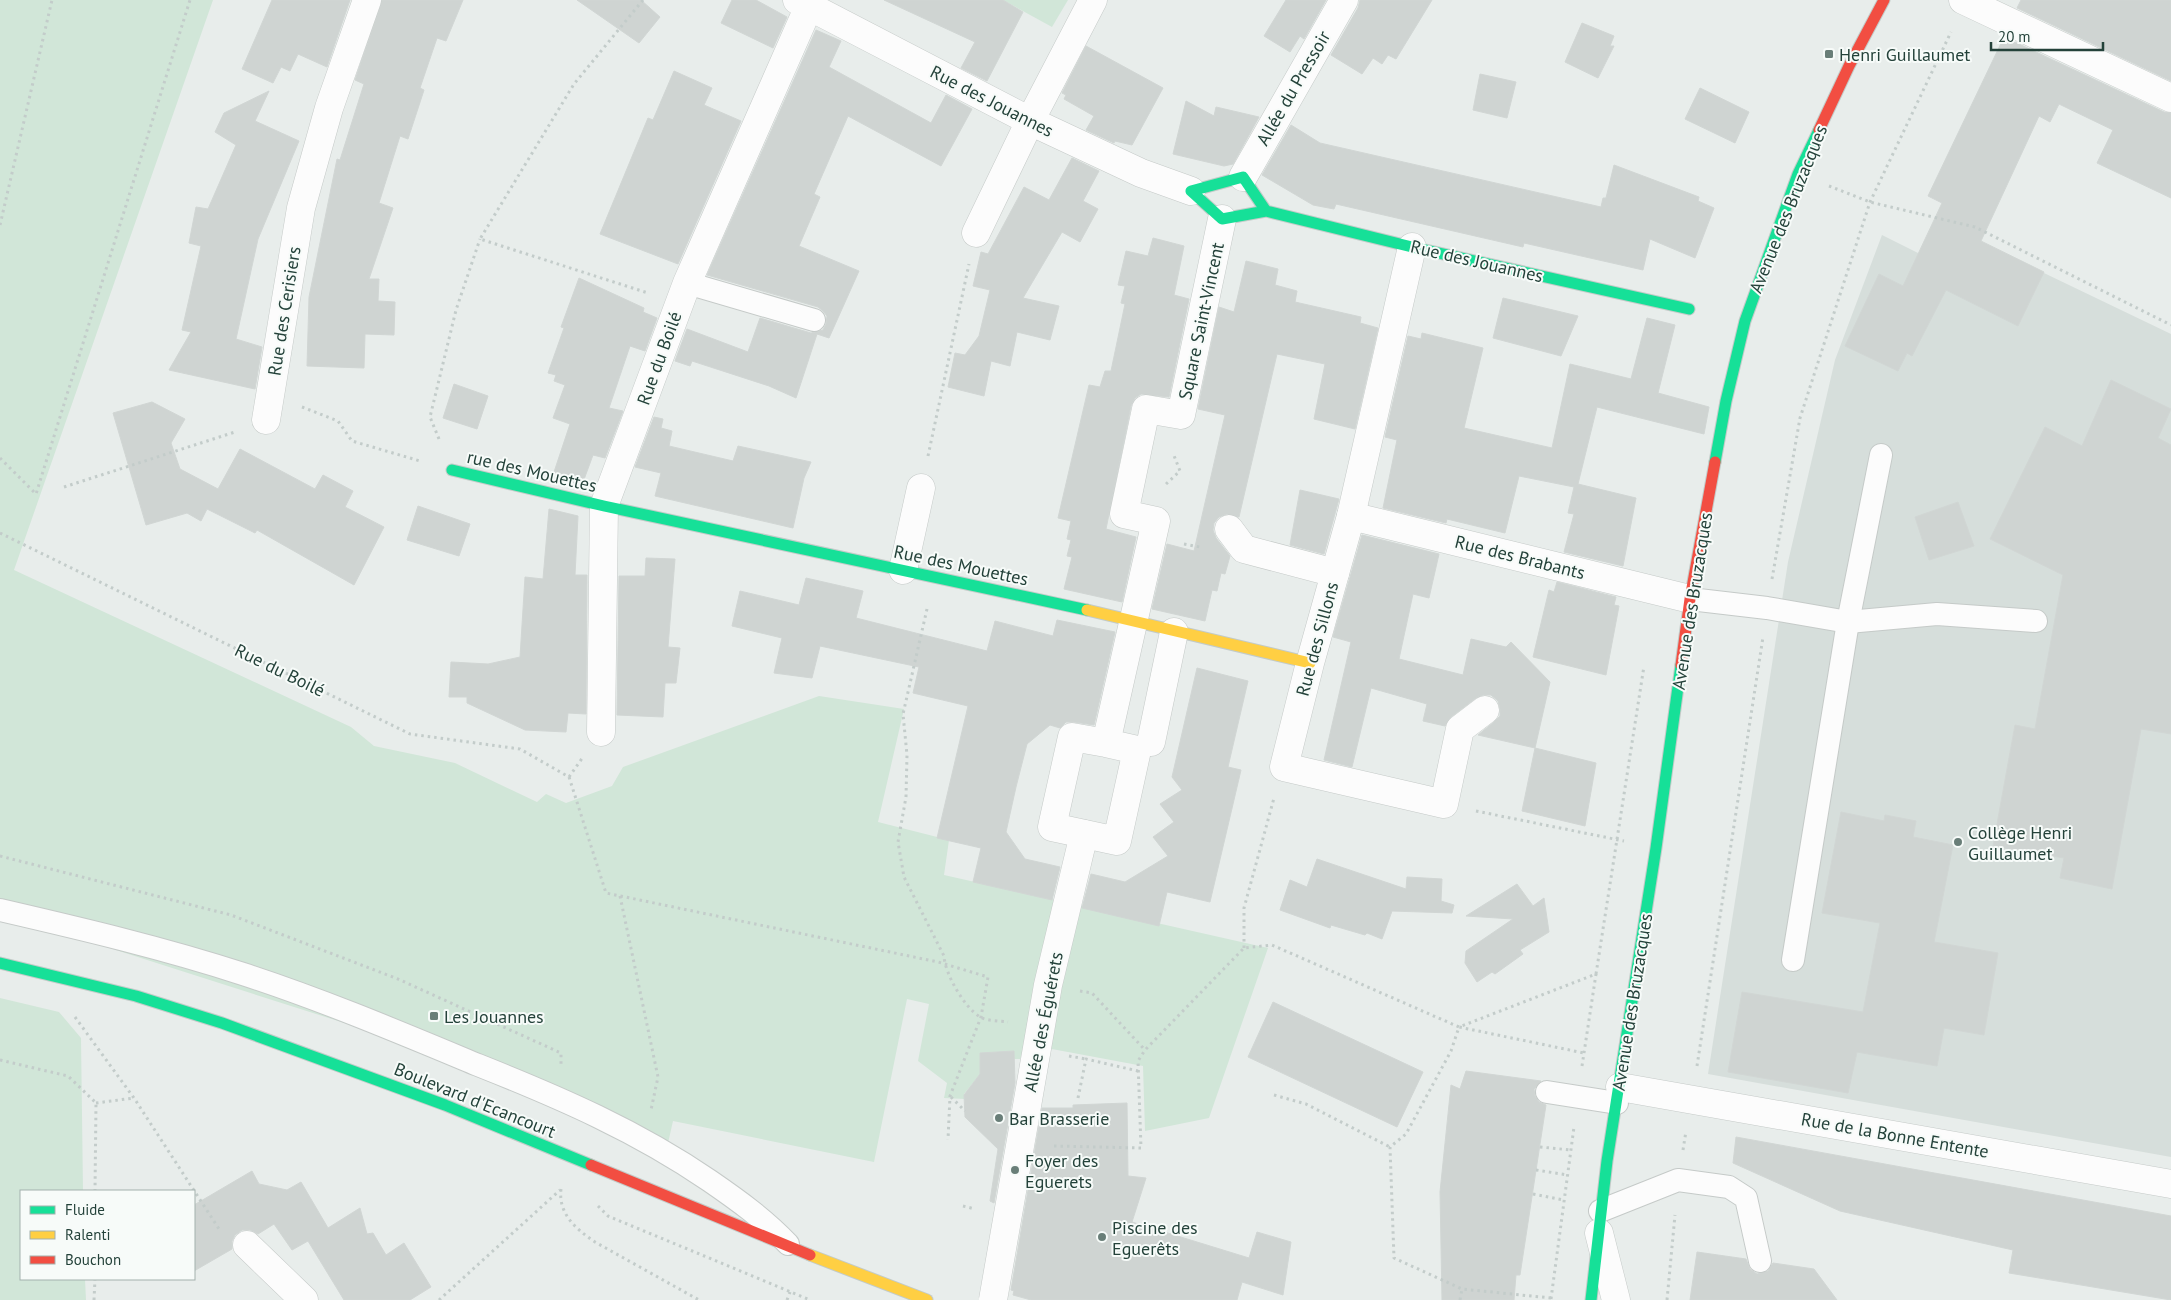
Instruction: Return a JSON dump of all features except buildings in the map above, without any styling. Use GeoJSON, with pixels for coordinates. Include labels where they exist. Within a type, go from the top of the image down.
{"type":"FeatureCollection","features":[{"type":"Feature","properties":{"kind":"street","name":"Rue des Cerisiers"},"geometry":{"type":"LineString","coordinates":[[268,407],[301,208],[329,108],[367,0]]}},
{"type":"Feature","properties":{"kind":"street"},"geometry":{"type":"LineString","coordinates":[[976,233],[1030,121],[1093,0]]}},
{"type":"Feature","properties":{"kind":"street","name":"Allée du Pressoir"},"geometry":{"type":"LineString","coordinates":[[1243,177],[1344,0]]}},
{"type":"Feature","properties":{"kind":"street","name":"Avenue des Bruzacques"},"geometry":{"type":"LineString","coordinates":[[1591,1300],[1599,1220],[1656,848],[1690,599],[1726,401],[1745,321],[1798,174],[1849,66],[1884,0]]}},
{"type":"Feature","properties":{"kind":"street"},"geometry":{"type":"LineString","coordinates":[[1963,0],[2171,98]]}},
{"type":"Feature","properties":{"kind":"street","name":"Rue des Jouannes"},"geometry":{"type":"LineString","coordinates":[[813,5],[1030,121],[1140,173],[1191,192],[1222,219],[1266,211],[1412,247],[1689,309]]}},
{"type":"Feature","properties":{"kind":"street","name":"Rue du Boilé"},"geometry":{"type":"LineString","coordinates":[[601,732],[604,506],[683,293],[813,5]]}},
{"type":"Feature","properties":{"kind":"street"},"geometry":{"type":"LineString","coordinates":[[1191,192],[1243,177],[1266,211]]}},
{"type":"Feature","properties":{"kind":"street","name":"Square Saint-Vincent"},"geometry":{"type":"LineString","coordinates":[[1156,521],[1124,514],[1146,408],[1181,415],[1222,219]]}},
{"type":"Feature","properties":{"kind":"street","name":"Rue des Sillons"},"geometry":{"type":"LineString","coordinates":[[1412,247],[1350,516],[1284,767],[1444,804]]}},
{"type":"Feature","properties":{"kind":"street","name":"rue des Mouettes"},"geometry":{"type":"LineString","coordinates":[[452,470],[604,506]]}},
{"type":"Feature","properties":{"kind":"street"},"geometry":{"type":"LineString","coordinates":[[903,570],[921,488]]}},
{"type":"Feature","properties":{"kind":"street","name":"Rue des Mouettes"},"geometry":{"type":"LineString","coordinates":[[604,506],[1133,620],[1174,632],[1310,664]]}},
{"type":"Feature","properties":{"kind":"street","name":"Rue des Brabants"},"geometry":{"type":"LineString","coordinates":[[1350,516],[1690,599]]}},
{"type":"Feature","properties":{"kind":"street"},"geometry":{"type":"LineString","coordinates":[[1106,743],[1156,521]]}},
{"type":"Feature","properties":{"kind":"street"},"geometry":{"type":"LineString","coordinates":[[1229,529],[1244,549],[1335,573]]}},
{"type":"Feature","properties":{"kind":"street"},"geometry":{"type":"LineString","coordinates":[[1151,742],[1174,632]]}},
{"type":"Feature","properties":{"kind":"street"},"geometry":{"type":"LineString","coordinates":[[1444,804],[1460,729],[1485,710]]}},
{"type":"Feature","properties":{"kind":"street"},"geometry":{"type":"LineString","coordinates":[[1072,737],[1106,743],[1136,750],[1117,840],[1052,827],[1072,737]]}},
{"type":"Feature","properties":{"kind":"street","name":"Allée des Éguérets"},"geometry":{"type":"LineString","coordinates":[[993,1300],[1048,985],[1084,834]]}},
{"type":"Feature","properties":{"kind":"street","name":"Boulevard d'Ecancourt"},"geometry":{"type":"LineString","coordinates":[[0,963],[136,996],[222,1023],[484,1121],[792,1248],[927,1300]]}},
{"type":"Feature","properties":{"kind":"street","name":"Rue de la Bonne Entente"},"geometry":{"type":"LineString","coordinates":[[1618,1095],[2171,1184]]}},
{"type":"Feature","properties":{"kind":"street","name":"Avenue des Bruzacques"},"geometry":{"type":"LineString","coordinates":[[1599,1220],[1616,1300]]}},
{"type":"Feature","properties":{"kind":"street"},"geometry":{"type":"LineString","coordinates":[[247,1246],[304,1300]]}},
{"type":"Feature","properties":{"kind":"lane"},"geometry":{"type":"LineString","coordinates":[[683,293],[814,320]]}},
{"type":"Feature","properties":{"kind":"lane"},"geometry":{"type":"LineString","coordinates":[[1794,960],[1848,622],[1881,455]]}},
{"type":"Feature","properties":{"kind":"lane"},"geometry":{"type":"LineString","coordinates":[[1690,599],[1767,608],[1848,622],[1936,614],[2036,622]]}},
{"type":"Feature","properties":{"kind":"lane"},"geometry":{"type":"LineString","coordinates":[[0,910],[178,954],[245,975],[429,1045],[568,1102],[644,1139],[696,1171],[750,1208],[792,1248]]}},
{"type":"Feature","properties":{"kind":"lane"},"geometry":{"type":"LineString","coordinates":[[1548,1092],[1578,1097],[1618,1095]]}},
{"type":"Feature","properties":{"kind":"lane"},"geometry":{"type":"LineString","coordinates":[[1599,1220],[1678,1180],[1729,1187],[1746,1198],[1760,1261]]}},
{"type":"Feature","properties":{"kind":"path"},"geometry":{"type":"LineString","coordinates":[[0,225],[52,0]]}},
{"type":"Feature","properties":{"kind":"path"},"geometry":{"type":"LineString","coordinates":[[0,458],[36,494],[190,0]]}},
{"type":"Feature","properties":{"kind":"path"},"geometry":{"type":"LineString","coordinates":[[430,418],[456,310],[480,238],[574,84],[644,0]]}},
{"type":"Feature","properties":{"kind":"path"},"geometry":{"type":"LineString","coordinates":[[1798,174],[1870,202],[1975,227],[2171,325]]}},
{"type":"Feature","properties":{"kind":"path"},"geometry":{"type":"LineString","coordinates":[[921,488],[976,233]]}},
{"type":"Feature","properties":{"kind":"path"},"geometry":{"type":"LineString","coordinates":[[480,238],[683,293]]}},
{"type":"Feature","properties":{"kind":"path"},"geometry":{"type":"LineString","coordinates":[[64,488],[268,407],[338,421],[352,441],[452,470]]}},
{"type":"Feature","properties":{"kind":"path"},"geometry":{"type":"LineString","coordinates":[[1156,521],[1165,486],[1180,471],[1172,455],[1181,415]]}},
{"type":"Feature","properties":{"kind":"path","name":"Rue du Boilé"},"geometry":{"type":"LineString","coordinates":[[0,533],[410,734],[520,749],[569,778],[606,893],[620,896]]}},
{"type":"Feature","properties":{"kind":"path"},"geometry":{"type":"LineString","coordinates":[[934,577],[903,714],[907,755],[906,797],[898,842],[904,877],[944,956],[944,964],[960,995],[981,1017]]}},
{"type":"Feature","properties":{"kind":"path"},"geometry":{"type":"LineString","coordinates":[[1551,1299],[1584,1053],[1645,659]]}},
{"type":"Feature","properties":{"kind":"path"},"geometry":{"type":"LineString","coordinates":[[1244,948],[1244,908],[1277,790]]}},
{"type":"Feature","properties":{"kind":"path"},"geometry":{"type":"LineString","coordinates":[[1444,804],[1656,848]]}},
{"type":"Feature","properties":{"kind":"path"},"geometry":{"type":"LineString","coordinates":[[0,856],[231,915],[398,979],[561,1053],[561,1071]]}},
{"type":"Feature","properties":{"kind":"path"},"geometry":{"type":"LineString","coordinates":[[650,1113],[658,1077],[620,896],[944,964],[988,977],[981,1017],[950,1096],[948,1140]]}},
{"type":"Feature","properties":{"kind":"path"},"geometry":{"type":"LineString","coordinates":[[1051,1146],[1140,1148],[1138,1061],[1145,1050],[1244,948],[1272,945],[1459,1027],[1584,1053]]}},
{"type":"Feature","properties":{"kind":"path"},"geometry":{"type":"LineString","coordinates":[[1459,1027],[1596,974]]}},
{"type":"Feature","properties":{"kind":"path"},"geometry":{"type":"LineString","coordinates":[[1092,993],[1145,1050]]}},
{"type":"Feature","properties":{"kind":"path"},"geometry":{"type":"LineString","coordinates":[[73,1014],[134,1098],[194,1190]]}},
{"type":"Feature","properties":{"kind":"path"},"geometry":{"type":"LineString","coordinates":[[1390,1147],[1406,1134],[1452,1051],[1459,1027]]}},
{"type":"Feature","properties":{"kind":"path"},"geometry":{"type":"LineString","coordinates":[[1078,1098],[1086,1059],[1138,1071]]}},
{"type":"Feature","properties":{"kind":"path"},"geometry":{"type":"LineString","coordinates":[[0,1060],[68,1076],[96,1103],[95,1190]]}},
{"type":"Feature","properties":{"kind":"path"},"geometry":{"type":"LineString","coordinates":[[1274,1095],[1306,1104],[1390,1147]]}},
{"type":"Feature","properties":{"kind":"path"},"geometry":{"type":"LineString","coordinates":[[950,1096],[965,1111]]}},
{"type":"Feature","properties":{"kind":"path"},"geometry":{"type":"LineString","coordinates":[[96,1103],[134,1098]]}},
{"type":"Feature","properties":{"kind":"path"},"geometry":{"type":"LineString","coordinates":[[1390,1147],[1394,1258],[1462,1289],[1551,1299]]}},
{"type":"Feature","properties":{"kind":"path"},"geometry":{"type":"LineString","coordinates":[[1540,1147],[1571,1150]]}},
{"type":"Feature","properties":{"kind":"path"},"geometry":{"type":"LineString","coordinates":[[1536,1170],[1568,1175]]}},
{"type":"Feature","properties":{"kind":"path"},"geometry":{"type":"LineString","coordinates":[[563,1184],[561,1190],[563,1211],[579,1231],[595,1242],[699,1300]]}},
{"type":"Feature","properties":{"kind":"path"},"geometry":{"type":"LineString","coordinates":[[439,1300],[561,1190]]}},
{"type":"Feature","properties":{"kind":"path"},"geometry":{"type":"LineString","coordinates":[[195,1191],[225,1237],[247,1246]]}},
{"type":"Feature","properties":{"kind":"path"},"geometry":{"type":"LineString","coordinates":[[1533,1194],[1564,1200]]}},
{"type":"Feature","properties":{"kind":"path"},"geometry":{"type":"LineString","coordinates":[[94,1280],[94,1300]]}},
{"type":"Feature","properties":{"kind":"path"},"geometry":{"type":"LineString","coordinates":[[1460,1300],[1462,1289]]}},
{"type":"Feature","properties":{"kind":"path"},"geometry":{"type":"LineString","coordinates":[[787,1300],[790,1292]]}},
{"type":"Feature","properties":{"kind":"path"},"geometry":{"type":"LineString","coordinates":[[1515,1295],[1551,1299]]}},
{"type":"Feature","properties":{"kind":"shaded area","name":"Collège Henri Guillaumet"},"geometry":{"type":"Polygon","coordinates":[[[1882,235],[1970,279],[1986,245],[2171,334],[2171,1157],[1708,1074],[1788,562],[1835,360],[1882,235]]]}},
{"type":"Feature","properties":{"kind":"green space"},"geometry":{"type":"Polygon","coordinates":[[[0,0],[213,0],[14,570],[351,727],[374,746],[455,763],[537,802],[546,794],[566,803],[612,786],[623,767],[819,696],[904,709],[878,822],[949,840],[944,875],[1268,948],[1209,1118],[1145,1131],[1143,1066],[1025,1044],[1020,1059],[1014,1059],[1014,1051],[980,1053],[980,1074],[964,1094],[965,1099],[944,1098],[947,1083],[918,1061],[929,1004],[907,999],[874,1162],[673,1121],[666,1152],[360,1028],[0,913],[0,0]]]}},
{"type":"Feature","properties":{"kind":"green space"},"geometry":{"type":"Polygon","coordinates":[[[1003,0],[1068,0],[1052,27],[1003,0]]]}},
{"type":"Feature","properties":{"kind":"green space"},"geometry":{"type":"Polygon","coordinates":[[[0,998],[59,1012],[81,1038],[83,1190],[20,1190],[20,1280],[85,1280],[86,1300],[0,1300],[0,998]]]}},
{"type":"Feature","properties":{"kind":"traffic: fast"},"geometry":{"type":"LineString","coordinates":[[1715,462],[1726,401],[1745,321],[1798,174],[1819,130]]}},
{"type":"Feature","properties":{"kind":"traffic: fast"},"geometry":{"type":"LineString","coordinates":[[1266,211],[1243,177],[1191,191],[1222,219],[1266,211],[1412,247],[1689,309]]}},
{"type":"Feature","properties":{"kind":"traffic: fast"},"geometry":{"type":"LineString","coordinates":[[452,470],[604,506],[1087,610]]}},
{"type":"Feature","properties":{"kind":"traffic: fast"},"geometry":{"type":"LineString","coordinates":[[1591,1300],[1607,1161],[1656,848],[1681,665]]}},
{"type":"Feature","properties":{"kind":"traffic: fast"},"geometry":{"type":"LineString","coordinates":[[0,963],[136,996],[222,1023],[445,1105],[591,1165]]}},
{"type":"Feature","properties":{"kind":"traffic: slow"},"geometry":{"type":"LineString","coordinates":[[1087,610],[1310,663]]}},
{"type":"Feature","properties":{"kind":"traffic: slow"},"geometry":{"type":"LineString","coordinates":[[810,1255],[927,1300]]}},
{"type":"Feature","properties":{"kind":"traffic: jam"},"geometry":{"type":"LineString","coordinates":[[1819,130],[1849,66],[1884,0]]}},
{"type":"Feature","properties":{"kind":"traffic: jam"},"geometry":{"type":"LineString","coordinates":[[1681,665],[1690,599],[1715,462]]}},
{"type":"Feature","properties":{"kind":"traffic: jam"},"geometry":{"type":"LineString","coordinates":[[591,1165],[810,1255]]}},
{"type":"Feature","properties":{"kind":"place","name":"Henri Guillaumet"},"geometry":{"type":"Point","coordinates":[1829,54]}},
{"type":"Feature","properties":{"kind":"place","name":"Collège Henri Guillaumet"},"geometry":{"type":"Point","coordinates":[1958,842]}},
{"type":"Feature","properties":{"kind":"place","name":"Les Jouannes"},"geometry":{"type":"Point","coordinates":[434,1016]}},
{"type":"Feature","properties":{"kind":"place","name":"Bar Brasserie"},"geometry":{"type":"Point","coordinates":[999,1118]}},
{"type":"Feature","properties":{"kind":"place","name":"Foyer des Eguerets"},"geometry":{"type":"Point","coordinates":[1015,1170]}},
{"type":"Feature","properties":{"kind":"place","name":"Piscine des Eguerêts"},"geometry":{"type":"Point","coordinates":[1102,1237]}}]}
